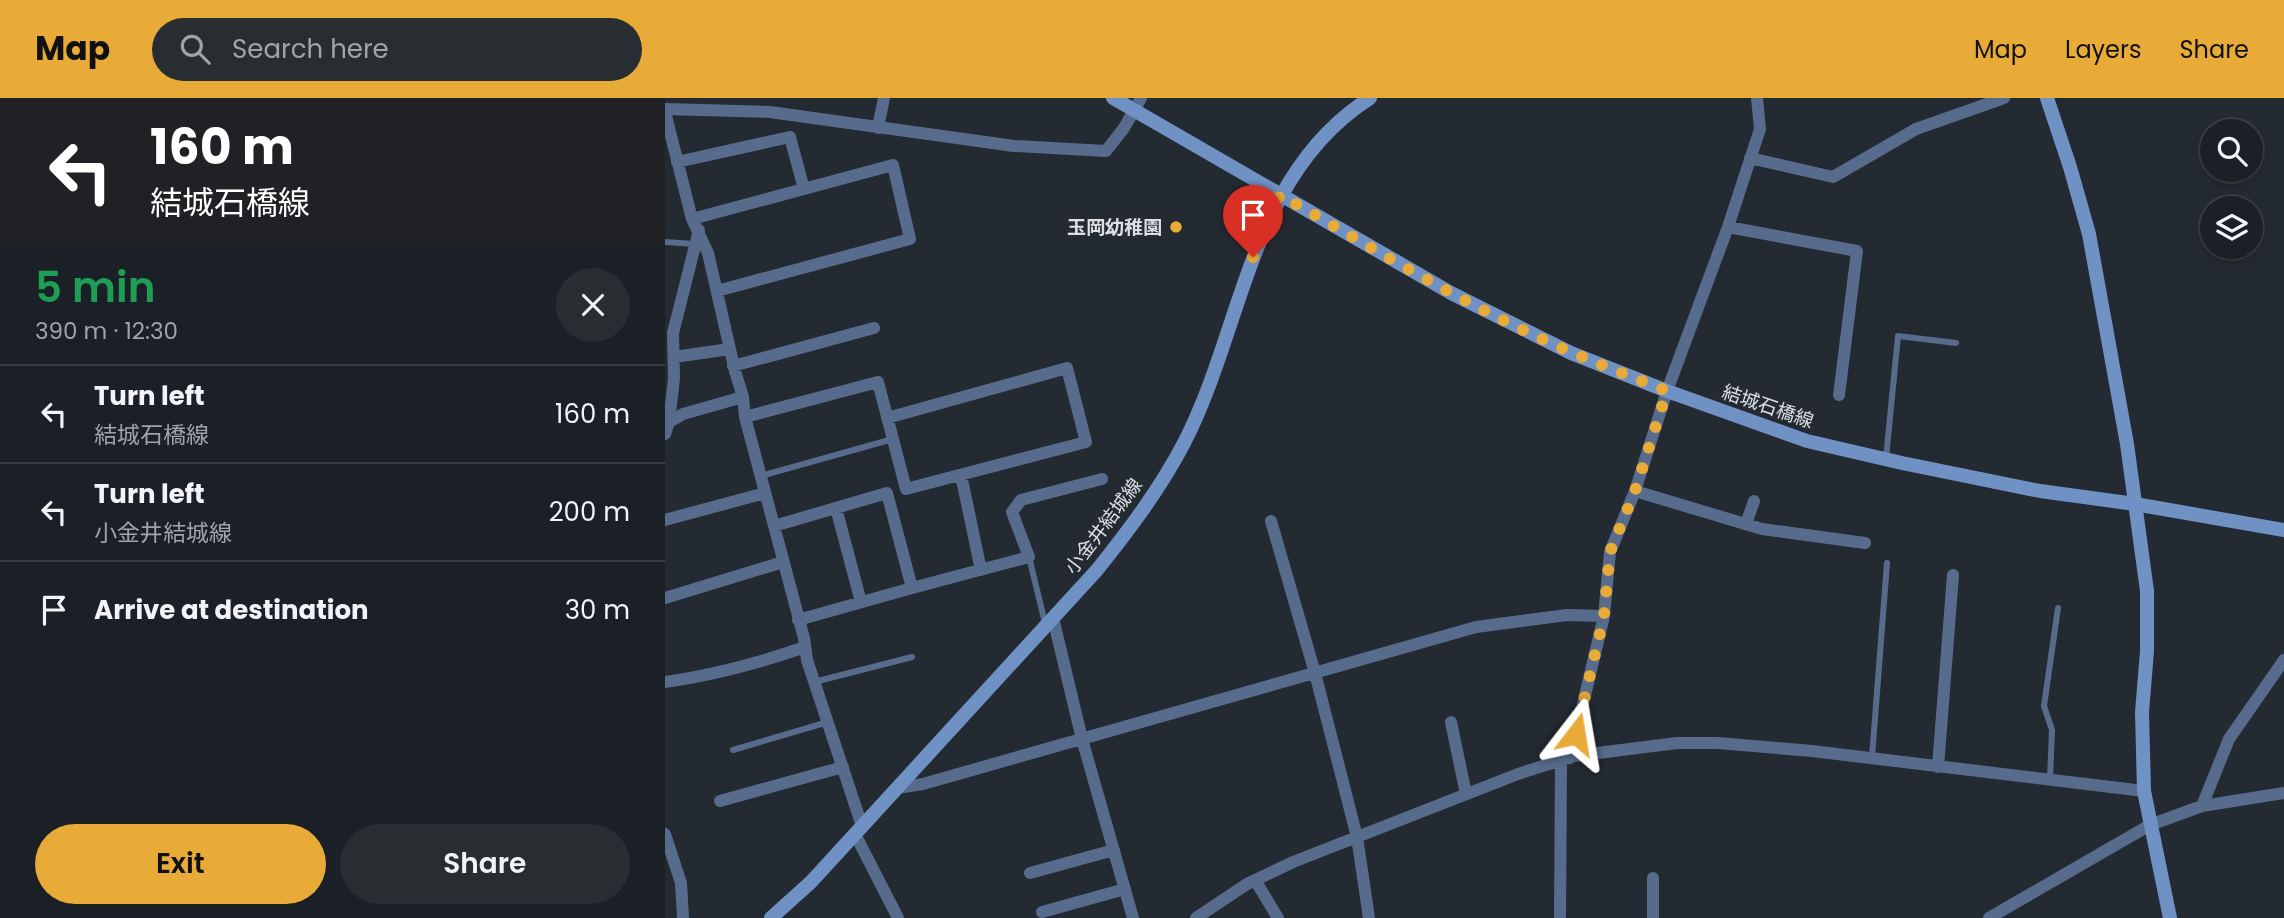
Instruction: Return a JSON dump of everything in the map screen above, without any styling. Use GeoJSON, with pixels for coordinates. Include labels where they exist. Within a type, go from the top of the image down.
{"type":"FeatureCollection","features":[{"type":"Feature","properties":{"kind":"main road","name":"結城石橋線"},"geometry":{"type":"LineString","coordinates":[[1113,98],[1138,104],[1280,195],[1451,293],[1571,353],[1667,391],[1807,441],[1885,460],[2040,491],[2135,504],[2284,530]]}},
{"type":"Feature","properties":{"kind":"main road","name":"小金井結城線"},"geometry":{"type":"LineString","coordinates":[[771,918],[811,882],[859,830],[1097,570],[1140,516],[1184,442],[1215,368],[1244,279],[1280,195],[1303,160],[1322,138],[1370,98]]}},
{"type":"Feature","properties":{"kind":"main road"},"geometry":{"type":"LineString","coordinates":[[2047,98],[2089,234],[2127,444],[2147,591],[2147,651],[2142,712],[2144,791],[2170,918]]}},
{"type":"Feature","properties":{"kind":"street"},"geometry":{"type":"LineString","coordinates":[[878,128],[884,98]]}},
{"type":"Feature","properties":{"kind":"street"},"geometry":{"type":"LineString","coordinates":[[1560,918],[1565,759],[1604,616],[1610,552],[1635,491],[1667,391],[1728,227],[1760,130],[1757,98]]}},
{"type":"Feature","properties":{"kind":"street"},"geometry":{"type":"LineString","coordinates":[[1750,158],[1833,177],[1916,129],[2004,98]]}},
{"type":"Feature","properties":{"kind":"street"},"geometry":{"type":"LineString","coordinates":[[898,918],[859,830],[843,767],[814,682],[745,417],[743,397],[733,366],[708,253],[695,224],[665,110],[770,113],[1014,146],[1106,151],[1138,104]]}},
{"type":"Feature","properties":{"kind":"street"},"geometry":{"type":"LineString","coordinates":[[677,162],[790,137],[804,189]]}},
{"type":"Feature","properties":{"kind":"street"},"geometry":{"type":"LineString","coordinates":[[695,224],[804,189],[893,165],[910,239],[717,291]]}},
{"type":"Feature","properties":{"kind":"street"},"geometry":{"type":"LineString","coordinates":[[667,428],[674,378],[673,333],[695,244],[695,224]]}},
{"type":"Feature","properties":{"kind":"street"},"geometry":{"type":"LineString","coordinates":[[1728,227],[1857,251],[1839,395]]}},
{"type":"Feature","properties":{"kind":"street"},"geometry":{"type":"LineString","coordinates":[[733,366],[874,328]]}},
{"type":"Feature","properties":{"kind":"street"},"geometry":{"type":"LineString","coordinates":[[674,358],[730,349]]}},
{"type":"Feature","properties":{"kind":"street"},"geometry":{"type":"LineString","coordinates":[[745,417],[878,382],[887,418],[906,489],[1086,442],[1067,368],[887,418]]}},
{"type":"Feature","properties":{"kind":"street"},"geometry":{"type":"LineString","coordinates":[[667,428],[683,414],[743,397]]}},
{"type":"Feature","properties":{"kind":"street"},"geometry":{"type":"LineString","coordinates":[[961,475],[981,570]]}},
{"type":"Feature","properties":{"kind":"street"},"geometry":{"type":"LineString","coordinates":[[797,620],[1029,557],[1012,512],[1021,500],[1102,479]]}},
{"type":"Feature","properties":{"kind":"street"},"geometry":{"type":"LineString","coordinates":[[1635,491],[1762,529],[1865,543]]}},
{"type":"Feature","properties":{"kind":"street"},"geometry":{"type":"LineString","coordinates":[[665,520],[765,493]]}},
{"type":"Feature","properties":{"kind":"street"},"geometry":{"type":"LineString","coordinates":[[774,526],[887,493],[912,588]]}},
{"type":"Feature","properties":{"kind":"street"},"geometry":{"type":"LineString","coordinates":[[1746,524],[1754,501]]}},
{"type":"Feature","properties":{"kind":"street"},"geometry":{"type":"LineString","coordinates":[[836,508],[860,603]]}},
{"type":"Feature","properties":{"kind":"street"},"geometry":{"type":"LineString","coordinates":[[1271,521],[1315,673],[1357,837],[1369,918]]}},
{"type":"Feature","properties":{"kind":"street"},"geometry":{"type":"LineString","coordinates":[[665,598],[783,562]]}},
{"type":"Feature","properties":{"kind":"street"},"geometry":{"type":"LineString","coordinates":[[1938,767],[1953,575]]}},
{"type":"Feature","properties":{"kind":"street"},"geometry":{"type":"LineString","coordinates":[[897,788],[1083,739],[1476,627],[1567,615],[1604,616]]}},
{"type":"Feature","properties":{"kind":"street"},"geometry":{"type":"LineString","coordinates":[[1049,622],[1133,918]]}},
{"type":"Feature","properties":{"kind":"street"},"geometry":{"type":"LineString","coordinates":[[665,682],[715,675],[805,647]]}},
{"type":"Feature","properties":{"kind":"street"},"geometry":{"type":"LineString","coordinates":[[2202,806],[2229,739],[2284,660]]}},
{"type":"Feature","properties":{"kind":"street"},"geometry":{"type":"LineString","coordinates":[[1451,722],[1466,794]]}},
{"type":"Feature","properties":{"kind":"street"},"geometry":{"type":"LineString","coordinates":[[1196,918],[1255,880],[1518,774],[1565,759],[1677,743],[1718,743],[2144,791]]}},
{"type":"Feature","properties":{"kind":"street"},"geometry":{"type":"LineString","coordinates":[[720,802],[843,767]]}},
{"type":"Feature","properties":{"kind":"street"},"geometry":{"type":"LineString","coordinates":[[1989,918],[2150,825],[2202,806],[2284,793]]}},
{"type":"Feature","properties":{"kind":"street"},"geometry":{"type":"LineString","coordinates":[[665,834],[681,883],[683,918]]}},
{"type":"Feature","properties":{"kind":"street"},"geometry":{"type":"LineString","coordinates":[[1030,873],[1114,850]]}},
{"type":"Feature","properties":{"kind":"street"},"geometry":{"type":"LineString","coordinates":[[1653,878],[1653,918]]}},
{"type":"Feature","properties":{"kind":"street"},"geometry":{"type":"LineString","coordinates":[[1255,880],[1278,918]]}},
{"type":"Feature","properties":{"kind":"street"},"geometry":{"type":"LineString","coordinates":[[1042,912],[1125,889]]}},
{"type":"Feature","properties":{"kind":"lane"},"geometry":{"type":"LineString","coordinates":[[665,242],[695,244]]}},
{"type":"Feature","properties":{"kind":"lane"},"geometry":{"type":"LineString","coordinates":[[1885,460],[1898,336],[1956,343]]}},
{"type":"Feature","properties":{"kind":"lane"},"geometry":{"type":"LineString","coordinates":[[761,476],[893,439]]}},
{"type":"Feature","properties":{"kind":"lane"},"geometry":{"type":"LineString","coordinates":[[1029,557],[1049,622]]}},
{"type":"Feature","properties":{"kind":"lane"},"geometry":{"type":"LineString","coordinates":[[1871,759],[1887,563]]}},
{"type":"Feature","properties":{"kind":"lane"},"geometry":{"type":"LineString","coordinates":[[2050,781],[2052,730],[2045,706],[2057,607]]}},
{"type":"Feature","properties":{"kind":"lane"},"geometry":{"type":"LineString","coordinates":[[814,682],[912,657]]}},
{"type":"Feature","properties":{"kind":"lane"},"geometry":{"type":"LineString","coordinates":[[733,750],[828,722]]}},
{"type":"Feature","properties":{"kind":"place","name":"玉岡幼稚園"},"geometry":{"type":"Point","coordinates":[1176,227]}},
{"type":"Feature","properties":{"kind":"route"},"geometry":{"type":"LineString","coordinates":[[1253,257],[1280,195],[1451,293],[1517,327],[1571,353],[1667,391],[1635,491],[1610,552],[1604,616],[1576,734]]}}]}
